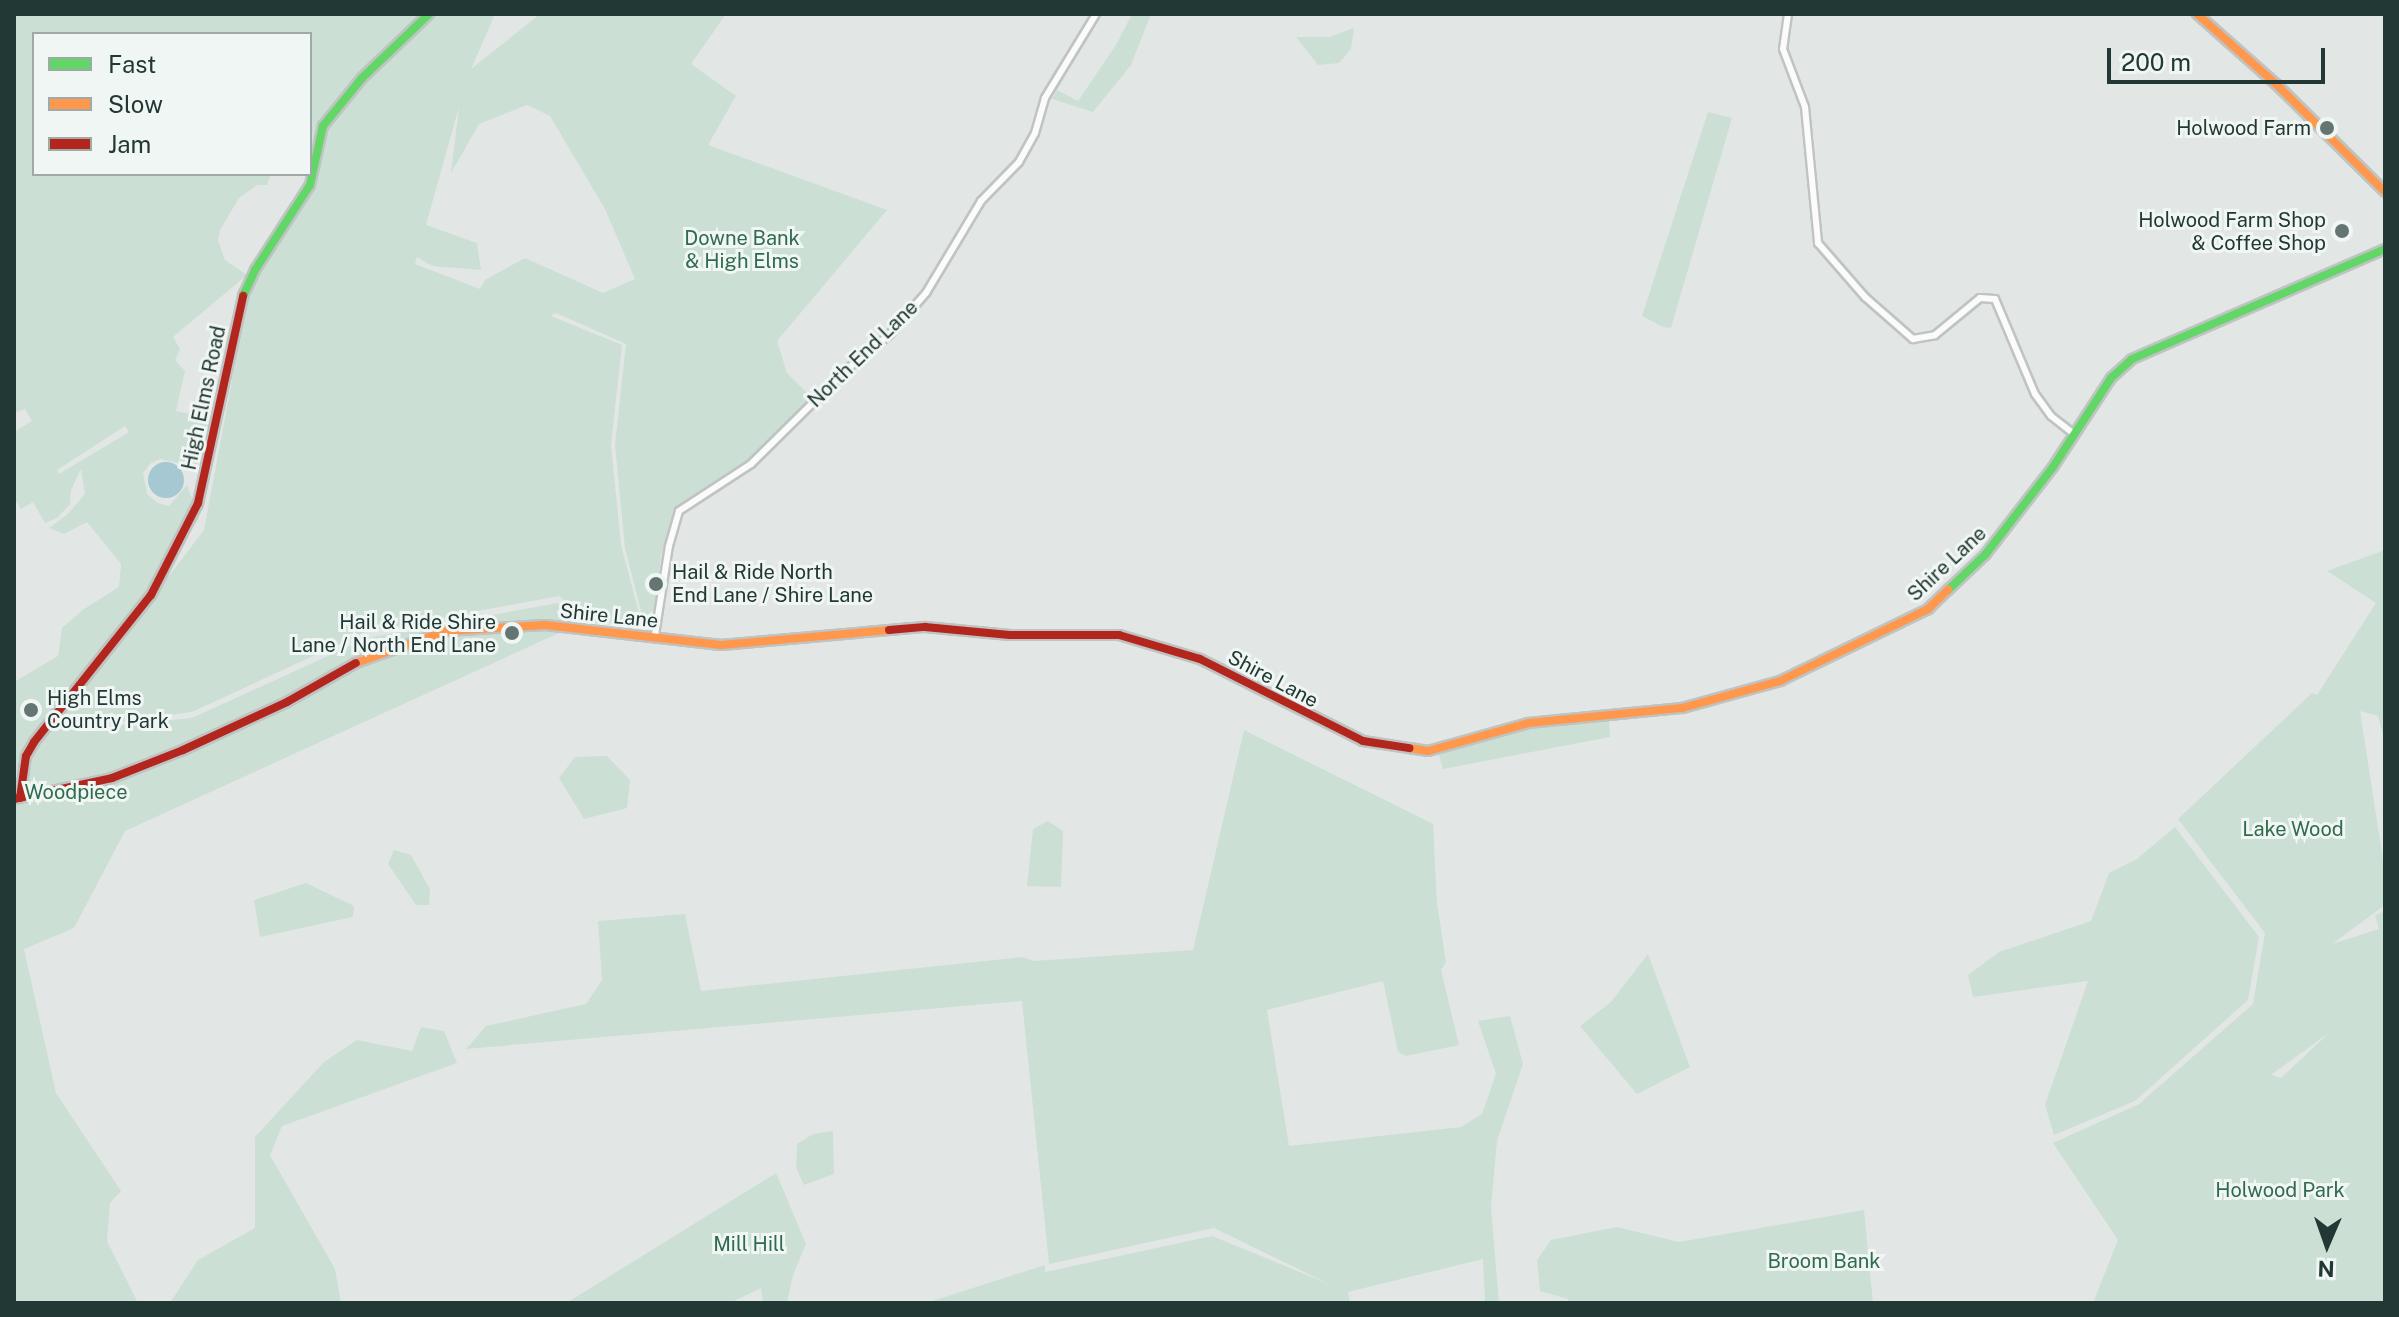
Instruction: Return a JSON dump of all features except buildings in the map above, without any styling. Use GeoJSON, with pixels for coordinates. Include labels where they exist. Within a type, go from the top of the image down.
{"type":"FeatureCollection","features":[{"type":"Feature","properties":{"kind":"street","name":"High Elms Road"},"geometry":{"type":"LineString","coordinates":[[312,176],[323,126],[362,78],[429,14]]}},
{"type":"Feature","properties":{"kind":"street","name":"North End Lane"},"geometry":{"type":"LineString","coordinates":[[655,635],[669,546],[679,511],[751,464],[846,370],[889,335],[926,293],[981,201],[1019,162],[1035,133],[1045,98],[1096,14]]}},
{"type":"Feature","properties":{"kind":"street"},"geometry":{"type":"LineString","coordinates":[[1779,14],[1788,16],[1783,49],[1805,107],[1818,243],[1865,297],[1913,339],[1935,335],[1980,298],[1995,299],[2035,394],[2051,416],[2074,434]]}},
{"type":"Feature","properties":{"kind":"street"},"geometry":{"type":"LineString","coordinates":[[2197,14],[2276,84],[2385,192]]}},
{"type":"Feature","properties":{"kind":"street","name":"High Elms Road"},"geometry":{"type":"LineString","coordinates":[[17,798],[26,756],[34,742],[151,595],[198,503],[244,293],[255,270],[310,185],[312,176]]}},
{"type":"Feature","properties":{"kind":"street","name":"Shire Lane"},"geometry":{"type":"LineString","coordinates":[[17,798],[112,778],[287,702],[371,655],[446,631],[545,625],[655,635],[721,645],[925,627],[1010,635],[1119,635],[1200,659],[1363,741],[1428,751],[1528,723],[1682,708],[1780,681],[1928,609],[1985,555],[2053,467],[2111,378],[2142,352],[2385,249]]}},
{"type":"Feature","properties":{"kind":"green space"},"geometry":{"type":"Polygon","coordinates":[[[14,14],[495,14],[471,69],[540,14],[726,14],[691,64],[736,96],[708,145],[887,210],[777,341],[787,373],[813,399],[734,478],[675,507],[661,556],[655,608],[643,619],[625,548],[615,445],[626,344],[556,313],[551,316],[622,345],[611,445],[621,545],[641,621],[589,624],[559,596],[365,632],[192,712],[84,727],[58,722],[82,729],[192,718],[367,638],[557,603],[581,623],[125,831],[74,928],[24,949],[56,1093],[121,1191],[110,1203],[107,1241],[138,1303],[14,1303],[14,682],[58,656],[62,628],[84,609],[119,587],[121,564],[87,522],[64,534],[49,528],[68,514],[85,494],[81,469],[71,490],[70,504],[57,518],[45,523],[33,502],[21,509],[14,498],[14,432],[32,421],[25,409],[14,413],[14,14]],[[32,32],[32,176],[270,176],[267,185],[257,185],[239,198],[220,230],[218,240],[225,260],[247,275],[173,337],[180,349],[175,360],[185,371],[176,411],[211,418],[202,468],[160,459],[151,463],[143,473],[147,494],[158,503],[169,506],[187,485],[199,518],[63,715],[204,530],[248,294],[306,196],[309,176],[312,176],[312,32],[32,32]],[[527,105],[479,124],[451,173],[459,107],[426,225],[477,243],[481,270],[432,266],[417,257],[415,264],[480,289],[485,280],[525,258],[603,293],[635,279],[605,209],[550,116],[527,105]],[[125,426],[57,470],[59,474],[129,432],[125,426]]]}},
{"type":"Feature","properties":{"kind":"green space"},"geometry":{"type":"Polygon","coordinates":[[[1132,14],[1151,14],[1131,65],[1093,112],[1052,99],[1057,90],[1078,101],[1116,45],[1132,14]]]}},
{"type":"Feature","properties":{"kind":"green space"},"geometry":{"type":"Polygon","coordinates":[[[1354,28],[1351,49],[1339,63],[1318,65],[1296,37],[1330,37],[1354,28]]]}},
{"type":"Feature","properties":{"kind":"green space"},"geometry":{"type":"Polygon","coordinates":[[[1708,112],[1732,118],[1671,328],[1663,327],[1642,316],[1708,112]]]}},
{"type":"Feature","properties":{"kind":"green space"},"geometry":{"type":"Polygon","coordinates":[[[2385,550],[2385,741],[2378,716],[2360,711],[2385,873],[2385,905],[2332,944],[2379,929],[2375,915],[2385,911],[2385,1303],[2093,1303],[2118,1240],[2053,1143],[2139,1104],[2253,1004],[2265,933],[2178,819],[2312,693],[2317,695],[2376,603],[2327,571],[2385,550]],[[2329,1033],[2272,1074],[2281,1078],[2329,1033]]]}},
{"type":"Feature","properties":{"kind":"green space"},"geometry":{"type":"Polygon","coordinates":[[[1609,718],[1610,737],[1443,769],[1437,748],[1527,727],[1609,718]]]}},
{"type":"Feature","properties":{"kind":"green space"},"geometry":{"type":"Polygon","coordinates":[[[1244,730],[1433,824],[1437,903],[1446,962],[1441,970],[1459,1045],[1406,1056],[1398,1052],[1383,981],[1267,1010],[1289,1146],[1461,1127],[1482,1114],[1496,1074],[1478,1021],[1510,1016],[1523,1064],[1497,1141],[1491,1207],[1499,1303],[1485,1303],[1483,1259],[1348,1292],[1350,1303],[926,1303],[1045,1265],[1045,1272],[1212,1236],[1329,1284],[1214,1228],[1049,1264],[1022,1001],[466,1049],[486,1026],[586,1004],[602,980],[598,921],[685,914],[701,991],[1022,957],[1034,961],[1193,950],[1244,730]]]}},
{"type":"Feature","properties":{"kind":"green space"},"geometry":{"type":"Polygon","coordinates":[[[607,756],[630,780],[627,808],[584,819],[559,778],[575,757],[607,756]]]}},
{"type":"Feature","properties":{"kind":"green space"},"geometry":{"type":"Polygon","coordinates":[[[1048,821],[1063,831],[1061,887],[1027,886],[1033,829],[1048,821]]]}},
{"type":"Feature","properties":{"kind":"green space"},"geometry":{"type":"Polygon","coordinates":[[[2175,827],[2259,937],[2248,1000],[2135,1101],[2054,1135],[2045,1105],[2088,981],[1973,997],[1968,975],[1999,952],[2091,921],[2109,873],[2137,859],[2175,827]]]}},
{"type":"Feature","properties":{"kind":"green space"},"geometry":{"type":"Polygon","coordinates":[[[394,850],[411,855],[430,889],[429,905],[416,905],[388,864],[394,850]]]}},
{"type":"Feature","properties":{"kind":"green space"},"geometry":{"type":"Polygon","coordinates":[[[306,883],[354,906],[353,917],[260,937],[254,900],[306,883]]]}},
{"type":"Feature","properties":{"kind":"green space"},"geometry":{"type":"Polygon","coordinates":[[[1648,954],[1690,1067],[1637,1094],[1580,1026],[1611,1002],[1648,954]]]}},
{"type":"Feature","properties":{"kind":"green space"},"geometry":{"type":"Polygon","coordinates":[[[421,1027],[444,1031],[457,1063],[282,1126],[270,1155],[335,1269],[341,1303],[170,1303],[198,1260],[255,1228],[255,1137],[324,1062],[357,1040],[412,1051],[421,1027]]]}},
{"type":"Feature","properties":{"kind":"green space"},"geometry":{"type":"Polygon","coordinates":[[[833,1131],[834,1174],[804,1185],[796,1167],[797,1144],[813,1134],[833,1131]]]}},
{"type":"Feature","properties":{"kind":"green space","name":"Mill Hill"},"geometry":{"type":"Polygon","coordinates":[[[776,1173],[806,1244],[793,1275],[787,1303],[763,1303],[761,1288],[730,1303],[568,1302],[776,1173]]]}},
{"type":"Feature","properties":{"kind":"green space","name":"Broom Bank"},"geometry":{"type":"Polygon","coordinates":[[[1864,1210],[1873,1303],[1568,1303],[1568,1299],[1540,1291],[1537,1260],[1551,1240],[1617,1227],[1679,1242],[1864,1210]]]}},
{"type":"Feature","properties":{"kind":"water"},"geometry":{"type":"Polygon","coordinates":[[[166,462],[179,467],[184,480],[179,493],[166,498],[153,493],[148,480],[153,467],[166,462]]]}},
{"type":"Feature","properties":{"kind":"traffic: fast"},"geometry":{"type":"LineString","coordinates":[[312,176],[323,126],[362,78],[429,14]]}},
{"type":"Feature","properties":{"kind":"traffic: fast"},"geometry":{"type":"LineString","coordinates":[[243,296],[255,270],[310,185],[312,176]]}},
{"type":"Feature","properties":{"kind":"traffic: fast"},"geometry":{"type":"LineString","coordinates":[[1948,590],[1985,555],[2053,467],[2111,378],[2132,359],[2385,249]]}},
{"type":"Feature","properties":{"kind":"traffic: slow"},"geometry":{"type":"LineString","coordinates":[[2197,14],[2276,84],[2385,192]]}},
{"type":"Feature","properties":{"kind":"traffic: slow"},"geometry":{"type":"LineString","coordinates":[[1409,748],[1428,751],[1528,723],[1682,708],[1780,681],[1928,609],[1948,590]]}},
{"type":"Feature","properties":{"kind":"traffic: slow"},"geometry":{"type":"LineString","coordinates":[[356,663],[446,631],[545,625],[721,645],[889,630]]}},
{"type":"Feature","properties":{"kind":"traffic: jam"},"geometry":{"type":"LineString","coordinates":[[20,798],[26,756],[34,742],[151,595],[198,503],[243,296]]}},
{"type":"Feature","properties":{"kind":"traffic: jam"},"geometry":{"type":"LineString","coordinates":[[889,630],[925,627],[1010,635],[1119,635],[1200,659],[1363,741],[1409,748]]}},
{"type":"Feature","properties":{"kind":"traffic: jam"},"geometry":{"type":"LineString","coordinates":[[14,799],[112,778],[183,750],[287,702],[356,663]]}},
{"type":"Feature","properties":{"kind":"place","name":"Holwood Farm"},"geometry":{"type":"Point","coordinates":[2327,128]}},
{"type":"Feature","properties":{"kind":"place","name":"Holwood Farm Shop & Coffee Shop"},"geometry":{"type":"Point","coordinates":[2342,231]}},
{"type":"Feature","properties":{"kind":"place","name":"Hail & Ride North End Lane / Shire Lane"},"geometry":{"type":"Point","coordinates":[656,584]}},
{"type":"Feature","properties":{"kind":"place","name":"Hail & Ride Shire Lane / North End Lane"},"geometry":{"type":"Point","coordinates":[512,633]}},
{"type":"Feature","properties":{"kind":"place","name":"High Elms Country Park"},"geometry":{"type":"Point","coordinates":[31,710]}},
{"type":"Feature","properties":{"kind":"park label","name":"Downe Bank & High Elms"},"geometry":{"type":"Point","coordinates":[742,250]}},
{"type":"Feature","properties":{"kind":"park label","name":"Woodpiece"},"geometry":{"type":"Point","coordinates":[76,792]}},
{"type":"Feature","properties":{"kind":"park label","name":"Lake Wood"},"geometry":{"type":"Point","coordinates":[2293,829]}},
{"type":"Feature","properties":{"kind":"park label","name":"Holwood Park"},"geometry":{"type":"Point","coordinates":[2280,1190]}}]}
